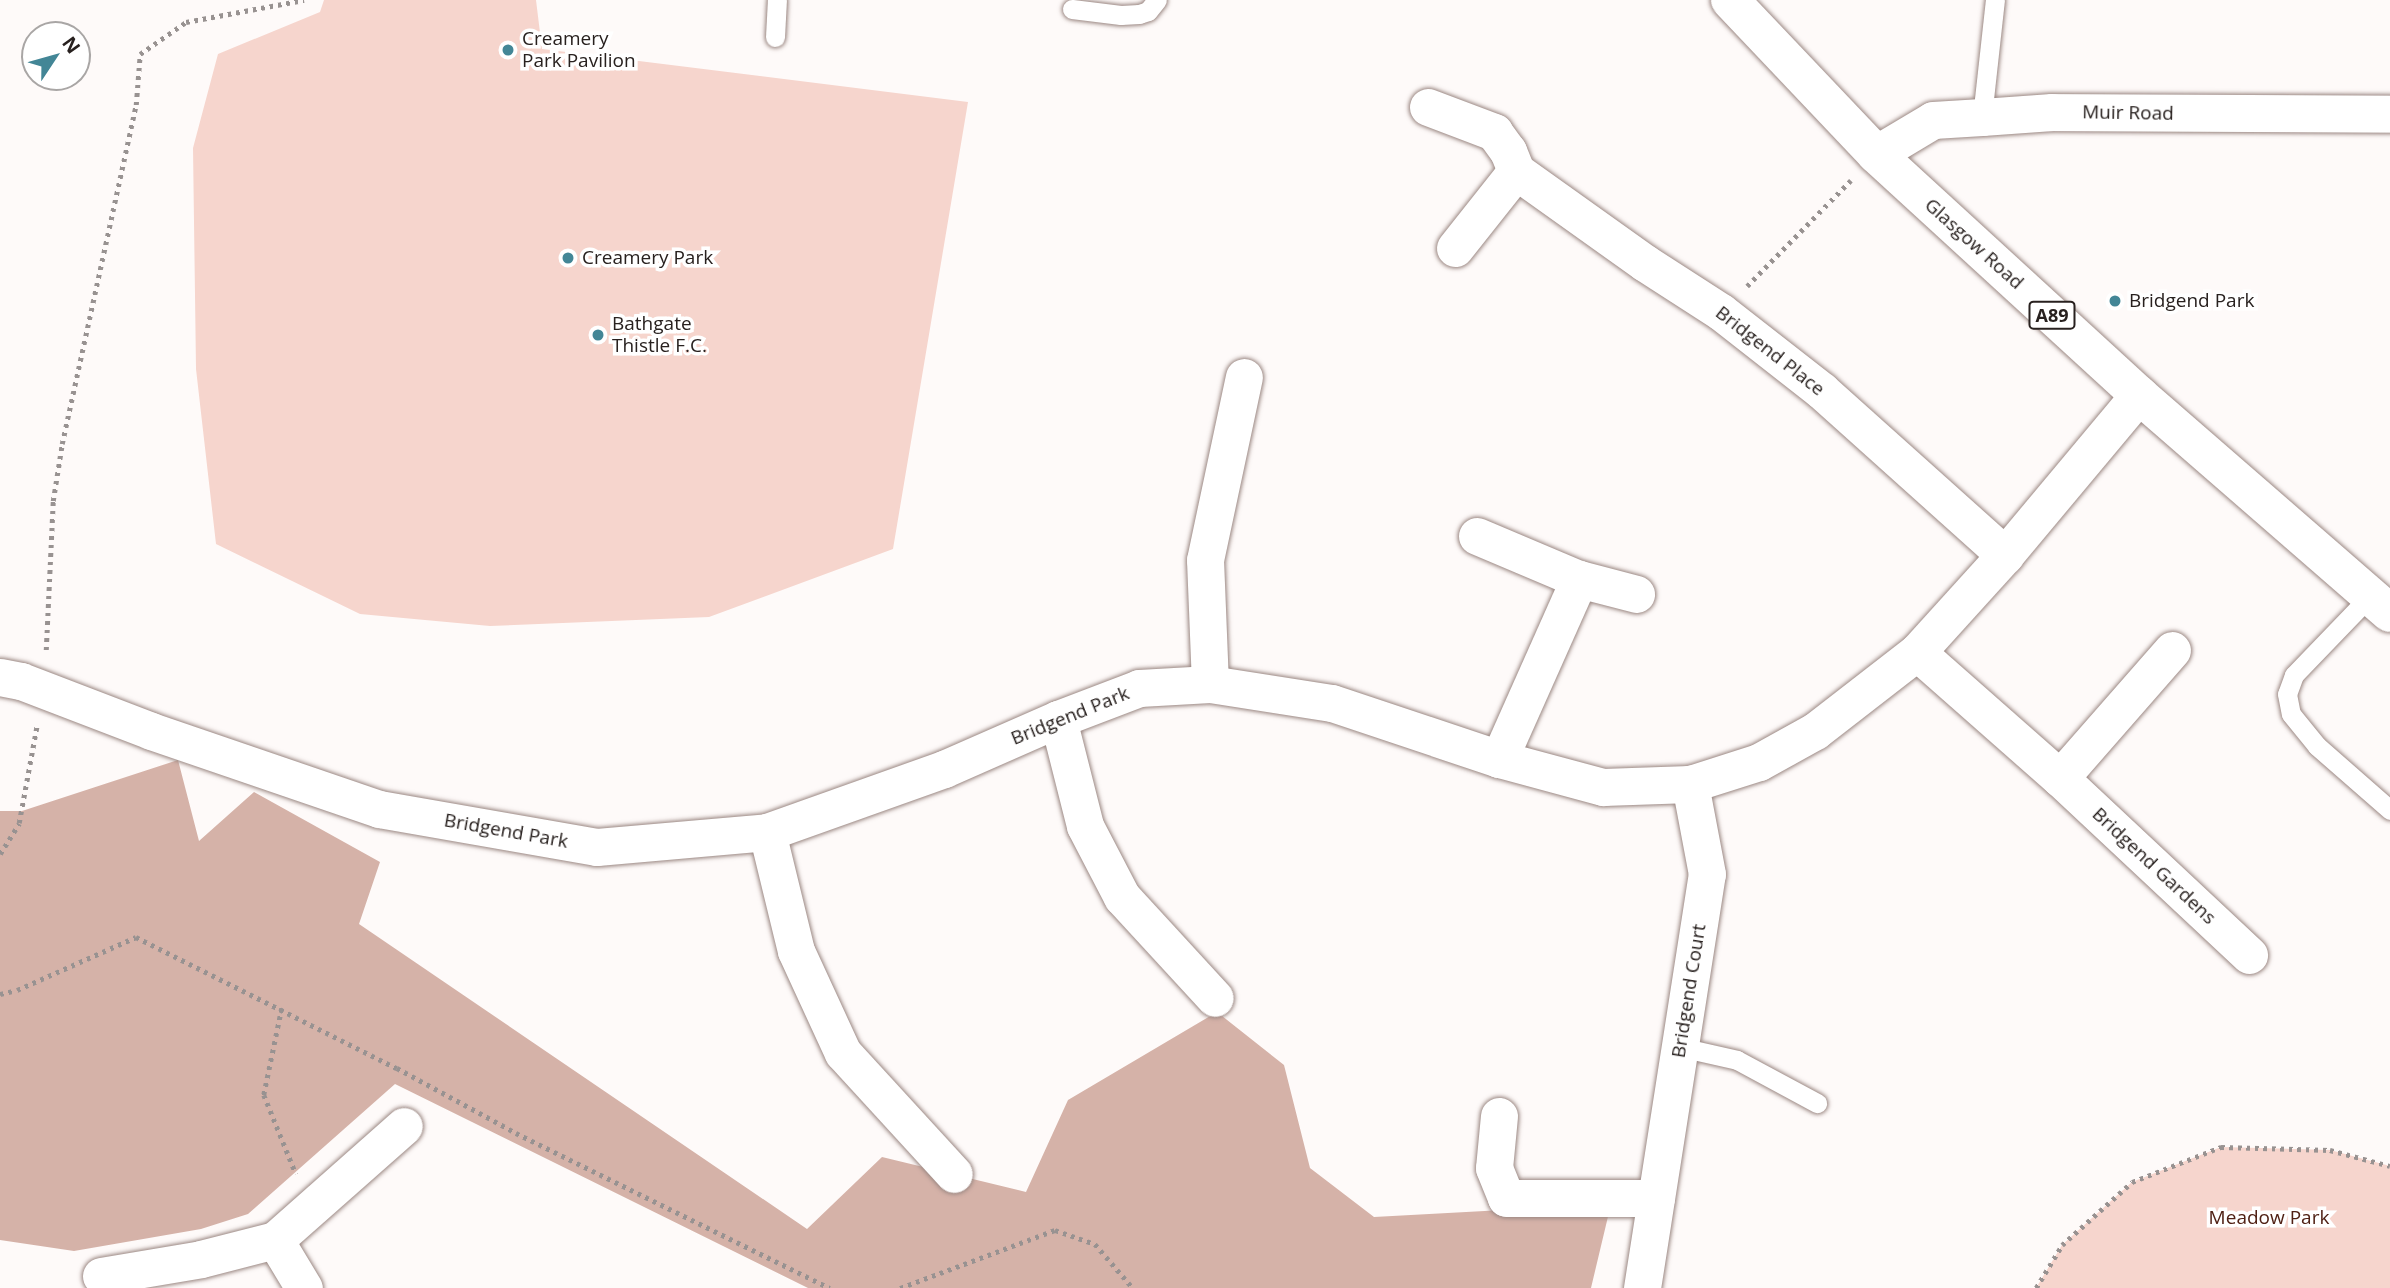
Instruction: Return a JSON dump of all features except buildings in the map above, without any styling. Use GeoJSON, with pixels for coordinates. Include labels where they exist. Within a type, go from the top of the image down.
{"type":"FeatureCollection","features":[{"type":"Feature","properties":{"kind":"main road","name":"Glasgow Road"},"geometry":{"type":"LineString","coordinates":[[1730,0],[1876,154],[2139,395],[2380,604]]}},
{"type":"Feature","properties":{"kind":"street","name":"Bridgend Place"},"geometry":{"type":"LineString","coordinates":[[1428,107],[1494,132],[1508,151],[1516,171],[1644,263],[1721,312],[1822,391],[2005,555]]}},
{"type":"Feature","properties":{"kind":"street","name":"Muir Road"},"geometry":{"type":"LineString","coordinates":[[1876,154],[1933,120],[2052,112],[2390,114]]}},
{"type":"Feature","properties":{"kind":"street"},"geometry":{"type":"LineString","coordinates":[[1455,248],[1516,171]]}},
{"type":"Feature","properties":{"kind":"street"},"geometry":{"type":"LineString","coordinates":[[1210,684],[1205,560],[1244,377]]}},
{"type":"Feature","properties":{"kind":"street","name":"Bridgend Park"},"geometry":{"type":"LineString","coordinates":[[0,677],[20,681],[150,731],[379,808],[597,847],[767,832],[944,769],[1058,719],[1139,688],[1210,684],[1332,703],[1499,759],[1603,787],[1690,784],[1759,762],[1815,731],[1917,652],[2005,555],[2139,395]]}},
{"type":"Feature","properties":{"kind":"street"},"geometry":{"type":"LineString","coordinates":[[1477,536],[1579,579],[1636,594]]}},
{"type":"Feature","properties":{"kind":"street"},"geometry":{"type":"LineString","coordinates":[[1499,759],[1579,579]]}},
{"type":"Feature","properties":{"kind":"street"},"geometry":{"type":"LineString","coordinates":[[2060,778],[2172,650]]}},
{"type":"Feature","properties":{"kind":"street","name":"Bridgend Gardens"},"geometry":{"type":"LineString","coordinates":[[1917,652],[2060,778],[2249,955]]}},
{"type":"Feature","properties":{"kind":"street"},"geometry":{"type":"LineString","coordinates":[[1058,719],[1085,826],[1122,897],[1215,998]]}},
{"type":"Feature","properties":{"kind":"street","name":"Bridgend Court"},"geometry":{"type":"LineString","coordinates":[[1642,1288],[1707,874],[1690,784]]}},
{"type":"Feature","properties":{"kind":"street"},"geometry":{"type":"LineString","coordinates":[[767,832],[796,951],[843,1053],[954,1174]]}},
{"type":"Feature","properties":{"kind":"street"},"geometry":{"type":"LineString","coordinates":[[1499,1116],[1494,1168],[1506,1198],[1656,1198]]}},
{"type":"Feature","properties":{"kind":"street"},"geometry":{"type":"LineString","coordinates":[[102,1276],[201,1259],[275,1240],[404,1126]]}},
{"type":"Feature","properties":{"kind":"street"},"geometry":{"type":"LineString","coordinates":[[275,1240],[304,1288]]}},
{"type":"Feature","properties":{"kind":"lane"},"geometry":{"type":"LineString","coordinates":[[775,37],[777,0]]}},
{"type":"Feature","properties":{"kind":"lane"},"geometry":{"type":"LineString","coordinates":[[1072,9],[1122,15],[1139,14],[1148,10],[1157,0]]}},
{"type":"Feature","properties":{"kind":"lane"},"geometry":{"type":"LineString","coordinates":[[1982,117],[1995,0]]}},
{"type":"Feature","properties":{"kind":"lane"},"geometry":{"type":"LineString","coordinates":[[2380,604],[2294,675],[2287,694],[2291,714],[2317,746],[2390,810]]}},
{"type":"Feature","properties":{"kind":"lane"},"geometry":{"type":"LineString","coordinates":[[1680,1047],[1737,1060],[1817,1104]]}},
{"type":"Feature","properties":{"kind":"path"},"geometry":{"type":"LineString","coordinates":[[0,854],[19,822],[44,690],[53,501],[62,444],[136,105],[140,54],[186,22],[304,0]]}},
{"type":"Feature","properties":{"kind":"path"},"geometry":{"type":"LineString","coordinates":[[1721,312],[1876,154]]}},
{"type":"Feature","properties":{"kind":"path"},"geometry":{"type":"LineString","coordinates":[[282,1008],[264,1095],[310,1209]]}},
{"type":"Feature","properties":{"kind":"path"},"geometry":{"type":"LineString","coordinates":[[2036,1288],[2062,1245],[2132,1182],[2221,1147],[2330,1150],[2390,1166]]}},
{"type":"Feature","properties":{"kind":"path"},"geometry":{"type":"LineString","coordinates":[[900,1288],[1055,1230],[1095,1244],[1133,1288]]}},
{"type":"Feature","properties":{"kind":"green space","name":"Creamery Park"},"geometry":{"type":"Polygon","coordinates":[[[324,0],[536,0],[542,49],[968,102],[893,549],[709,617],[490,626],[360,614],[216,544],[196,369],[193,148],[218,54],[320,12],[324,0]]]}},
{"type":"Feature","properties":{"kind":"green space","name":"Meadow Park"},"geometry":{"type":"Polygon","coordinates":[[[2221,1147],[2330,1150],[2390,1166],[2390,1288],[2036,1288],[2062,1245],[2132,1182],[2221,1147]]]}},
{"type":"Feature","properties":{"kind":"shaded area"},"geometry":{"type":"Polygon","coordinates":[[[178,760],[199,841],[254,792],[380,862],[359,924],[807,1229],[882,1157],[1026,1192],[1068,1100],[1217,1012],[1284,1065],[1310,1168],[1374,1217],[1611,1204],[1591,1288],[808,1288],[395,1084],[248,1214],[201,1229],[74,1251],[0,1240],[0,811],[22,811],[178,760]]]}},
{"type":"Feature","properties":{"kind":"place","name":"Creamery Park Pavilion"},"geometry":{"type":"Point","coordinates":[508,50]}},
{"type":"Feature","properties":{"kind":"place","name":"Creamery Park"},"geometry":{"type":"Point","coordinates":[568,258]}},
{"type":"Feature","properties":{"kind":"place","name":"Bridgend Park"},"geometry":{"type":"Point","coordinates":[2115,301]}},
{"type":"Feature","properties":{"kind":"place","name":"Bathgate Thistle F.C."},"geometry":{"type":"Point","coordinates":[598,335]}}]}
